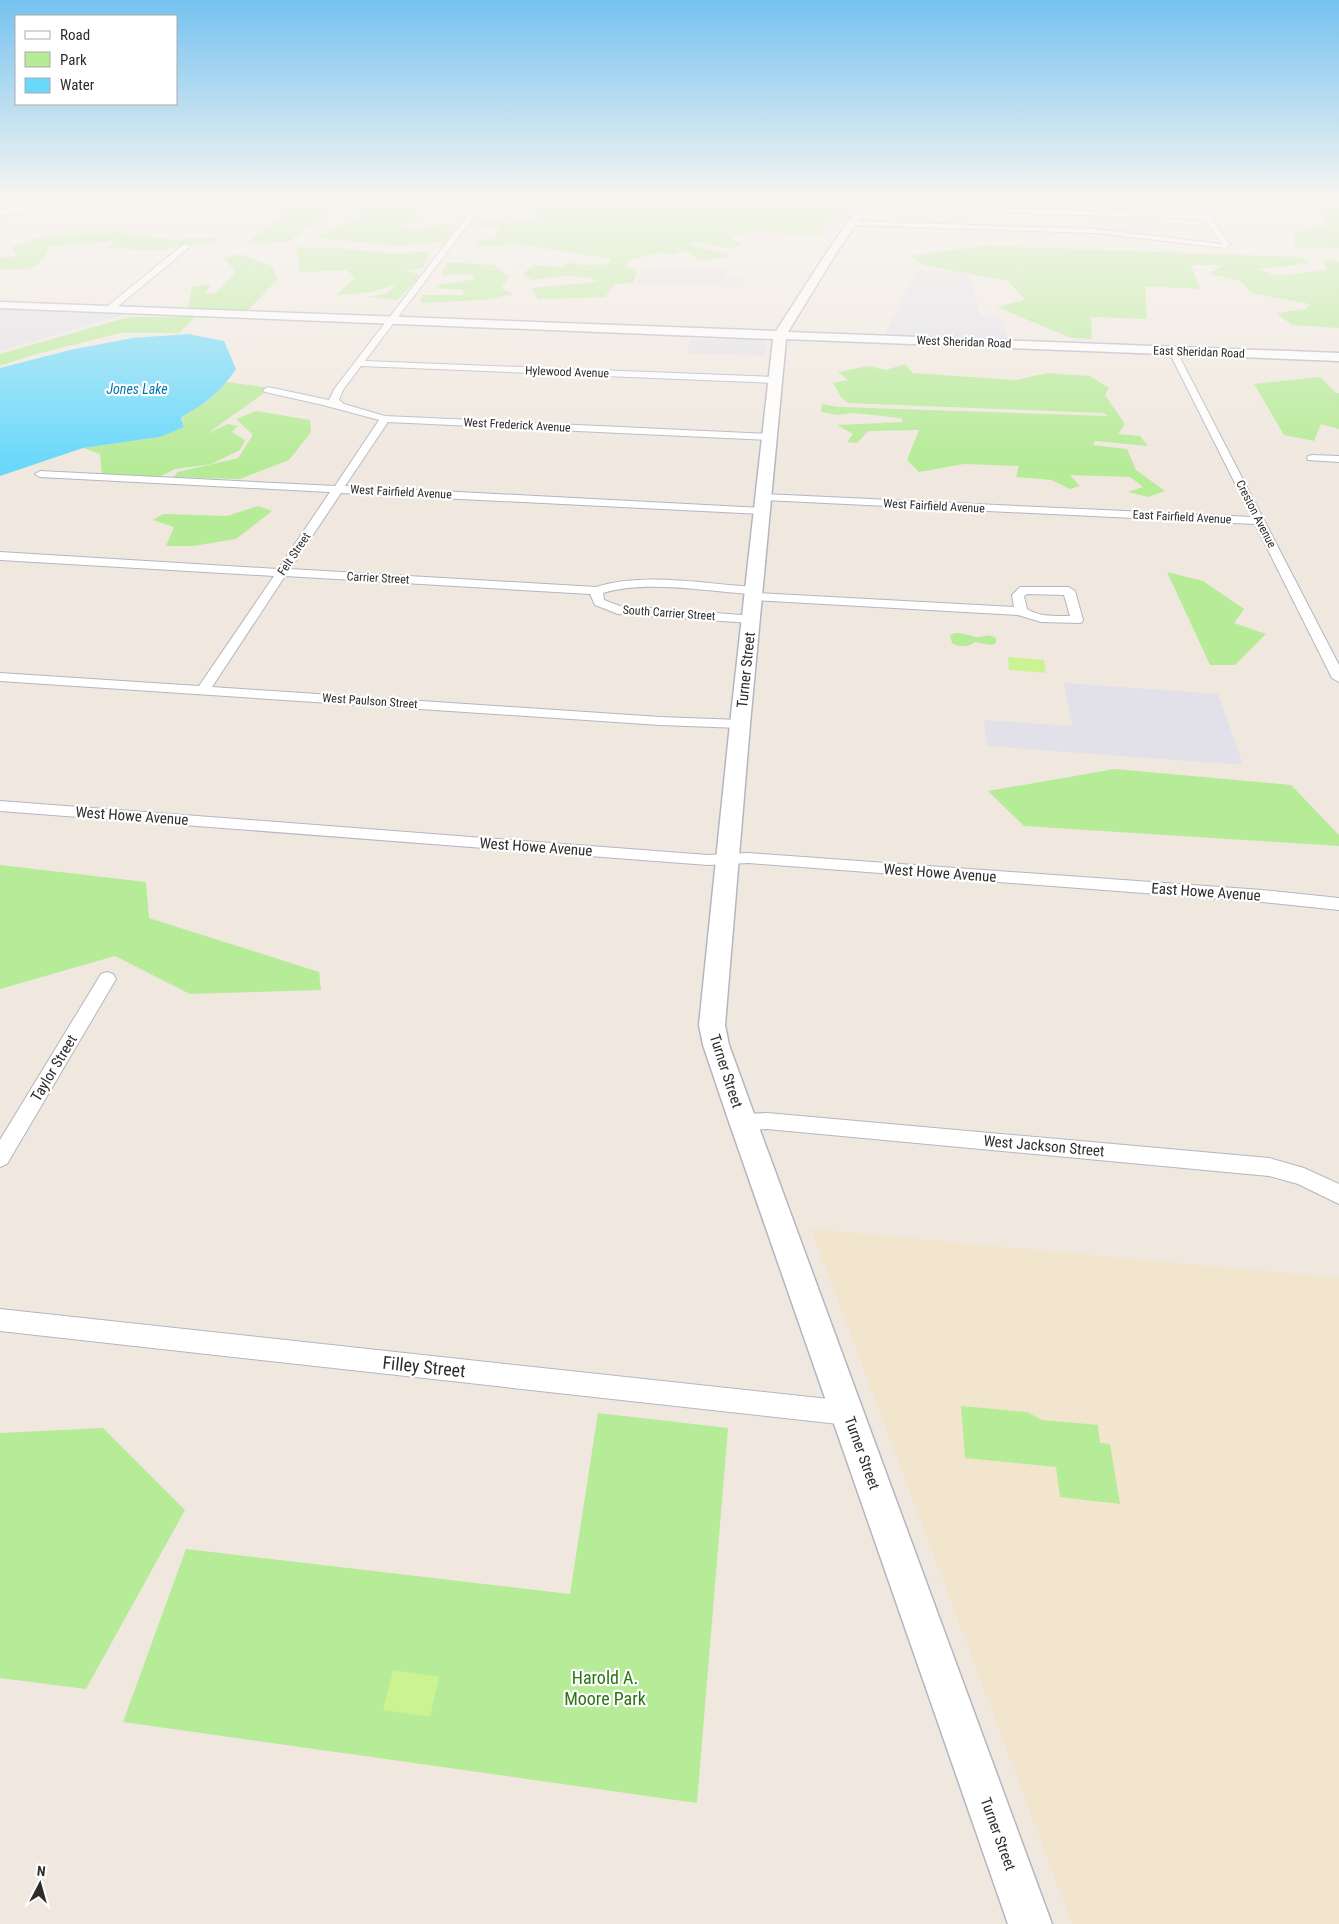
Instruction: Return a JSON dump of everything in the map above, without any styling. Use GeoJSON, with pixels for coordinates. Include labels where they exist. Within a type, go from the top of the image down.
{"type":"FeatureCollection","features":[{"type":"Feature","properties":{"kind":"street"},"geometry":{"type":"LineString","coordinates":[[108,310],[135,288]]}},
{"type":"Feature","properties":{"kind":"street"},"geometry":{"type":"LineString","coordinates":[[340,407],[334,400],[335,395],[416,288]]}},
{"type":"Feature","properties":{"kind":"street","name":"Turner Street"},"geometry":{"type":"LineString","coordinates":[[809,288],[780,335],[740,724],[712,1025],[716,1045],[743,1122],[1030,1924]]}},
{"type":"Feature","properties":{"kind":"street","name":"West Sheridan Road"},"geometry":{"type":"LineString","coordinates":[[0,305],[1059,346]]}},
{"type":"Feature","properties":{"kind":"street","name":"East Sheridan Road"},"geometry":{"type":"LineString","coordinates":[[1059,346],[1339,357]]}},
{"type":"Feature","properties":{"kind":"street","name":"Creston Avenue"},"geometry":{"type":"LineString","coordinates":[[1172,350],[1339,678]]}},
{"type":"Feature","properties":{"kind":"street","name":"Hylewood Avenue"},"geometry":{"type":"LineString","coordinates":[[359,363],[776,380]]}},
{"type":"Feature","properties":{"kind":"street","name":"West Frederick Avenue"},"geometry":{"type":"LineString","coordinates":[[268,390],[325,402],[384,419],[769,436]]}},
{"type":"Feature","properties":{"kind":"street","name":"Felt Street"},"geometry":{"type":"LineString","coordinates":[[203,690],[384,419]]}},
{"type":"Feature","properties":{"kind":"street"},"geometry":{"type":"LineString","coordinates":[[1312,458],[1339,459]]}},
{"type":"Feature","properties":{"kind":"street","name":"West Fairfield Avenue"},"geometry":{"type":"LineString","coordinates":[[40,474],[337,489],[1105,514]]}},
{"type":"Feature","properties":{"kind":"street","name":"East Fairfield Avenue"},"geometry":{"type":"LineString","coordinates":[[1105,514],[1259,521]]}},
{"type":"Feature","properties":{"kind":"street","name":"Carrier Street"},"geometry":{"type":"LineString","coordinates":[[0,556],[598,591],[619,586],[642,585],[753,602]]}},
{"type":"Feature","properties":{"kind":"street"},"geometry":{"type":"LineString","coordinates":[[753,602],[1022,610],[1028,616],[1038,618],[1077,620],[1069,591],[1024,590],[1018,595],[1022,610]]}},
{"type":"Feature","properties":{"kind":"street","name":"South Carrier Street"},"geometry":{"type":"LineString","coordinates":[[598,591],[596,596],[599,602],[618,610],[753,602]]}},
{"type":"Feature","properties":{"kind":"street","name":"West Paulson Street"},"geometry":{"type":"LineString","coordinates":[[0,677],[660,721],[740,724]]}},
{"type":"Feature","properties":{"kind":"street","name":"West Howe Avenue"},"geometry":{"type":"LineString","coordinates":[[0,806],[708,860],[748,858],[1072,883]]}},
{"type":"Feature","properties":{"kind":"street","name":"East Howe Avenue"},"geometry":{"type":"LineString","coordinates":[[1072,883],[1262,896],[1339,904]]}},
{"type":"Feature","properties":{"kind":"street","name":"Taylor Street"},"geometry":{"type":"LineString","coordinates":[[0,1158],[107,979]]}},
{"type":"Feature","properties":{"kind":"street","name":"West Jackson Street"},"geometry":{"type":"LineString","coordinates":[[743,1122],[767,1121],[1269,1167],[1294,1172],[1320,1183],[1339,1195]]}},
{"type":"Feature","properties":{"kind":"street","name":"Filley Street"},"geometry":{"type":"LineString","coordinates":[[0,1320],[847,1413]]}},
{"type":"Feature","properties":{"kind":"shaded area"},"geometry":{"type":"Polygon","coordinates":[[[908,288],[974,288],[980,315],[1000,316],[1010,342],[886,337],[885,334],[908,288]]]}},
{"type":"Feature","properties":{"kind":"shaded area"},"geometry":{"type":"Polygon","coordinates":[[[0,308],[130,313],[0,351],[0,308]]]}},
{"type":"Feature","properties":{"kind":"shaded area"},"geometry":{"type":"Polygon","coordinates":[[[723,337],[759,338],[767,342],[765,356],[687,353],[691,339],[722,340],[723,337]]]}},
{"type":"Feature","properties":{"kind":"shaded area"},"geometry":{"type":"Polygon","coordinates":[[[1064,683],[1218,694],[1243,765],[987,746],[984,720],[1072,726],[1064,683]]]}},
{"type":"Feature","properties":{"kind":"shaded area"},"geometry":{"type":"Polygon","coordinates":[[[811,1229],[1339,1278],[1339,1924],[1072,1924],[811,1229]]]}},
{"type":"Feature","properties":{"kind":"green space"},"geometry":{"type":"Polygon","coordinates":[[[192,288],[209,288],[205,294],[216,293],[221,288],[269,288],[247,311],[188,308],[192,288]]]}},
{"type":"Feature","properties":{"kind":"green space"},"geometry":{"type":"Polygon","coordinates":[[[344,288],[386,288],[370,292],[336,295],[344,288]]]}},
{"type":"Feature","properties":{"kind":"green space"},"geometry":{"type":"Polygon","coordinates":[[[394,288],[409,288],[398,300],[367,297],[386,294],[394,288]]]}},
{"type":"Feature","properties":{"kind":"green space"},"geometry":{"type":"Polygon","coordinates":[[[436,288],[501,288],[513,294],[483,300],[420,303],[422,295],[464,295],[462,290],[436,288]]]}},
{"type":"Feature","properties":{"kind":"green space"},"geometry":{"type":"Polygon","coordinates":[[[531,288],[612,288],[605,297],[538,299],[531,288]]]}},
{"type":"Feature","properties":{"kind":"green space"},"geometry":{"type":"Polygon","coordinates":[[[1014,288],[1145,288],[1147,319],[1091,317],[1092,339],[1071,338],[997,307],[1025,300],[1014,288]]]}},
{"type":"Feature","properties":{"kind":"green space"},"geometry":{"type":"Polygon","coordinates":[[[1247,288],[1339,288],[1339,328],[1292,325],[1276,313],[1306,309],[1310,304],[1252,293],[1247,288]]]}},
{"type":"Feature","properties":{"kind":"green space"},"geometry":{"type":"Polygon","coordinates":[[[129,317],[195,317],[179,333],[120,333],[33,355],[0,366],[0,354],[129,317]]]}},
{"type":"Feature","properties":{"kind":"green space"},"geometry":{"type":"Polygon","coordinates":[[[905,364],[913,373],[1016,380],[1047,373],[1090,376],[1109,388],[1105,395],[1125,424],[1118,434],[1140,436],[1148,446],[1095,441],[1093,445],[1127,449],[1136,470],[1165,491],[1148,497],[1128,492],[1143,487],[1130,477],[1070,475],[1080,486],[1070,489],[1051,480],[1016,477],[1019,466],[964,464],[919,472],[907,460],[919,430],[868,431],[857,443],[847,442],[853,434],[837,425],[903,422],[901,418],[854,413],[837,415],[821,412],[822,404],[839,407],[1108,416],[1103,413],[848,403],[841,397],[833,383],[848,380],[838,372],[868,366],[886,370],[905,364]]]}},
{"type":"Feature","properties":{"kind":"green space"},"geometry":{"type":"Polygon","coordinates":[[[1320,377],[1336,393],[1339,393],[1339,429],[1321,424],[1314,441],[1284,435],[1254,384],[1320,377]]]}},
{"type":"Feature","properties":{"kind":"green space"},"geometry":{"type":"Polygon","coordinates":[[[227,382],[271,388],[208,433],[228,424],[238,426],[232,432],[245,440],[240,450],[211,464],[175,469],[157,478],[102,475],[100,454],[83,448],[160,437],[184,427],[182,418],[194,408],[207,402],[227,382]]]}},
{"type":"Feature","properties":{"kind":"green space"},"geometry":{"type":"Polygon","coordinates":[[[256,411],[310,420],[311,432],[289,460],[240,479],[173,477],[178,472],[238,458],[253,435],[236,419],[256,411]]]}},
{"type":"Feature","properties":{"kind":"green space"},"geometry":{"type":"Polygon","coordinates":[[[258,506],[272,511],[236,539],[193,546],[166,546],[174,527],[153,520],[163,514],[227,516],[258,506]]]}},
{"type":"Feature","properties":{"kind":"green space"},"geometry":{"type":"Polygon","coordinates":[[[1167,572],[1203,581],[1244,609],[1234,623],[1266,634],[1235,665],[1210,665],[1167,572]]]}},
{"type":"Feature","properties":{"kind":"green space"},"geometry":{"type":"Polygon","coordinates":[[[955,633],[978,637],[992,636],[996,638],[996,643],[991,645],[975,642],[967,646],[958,646],[952,643],[950,635],[955,633]]]}},
{"type":"Feature","properties":{"kind":"green space"},"geometry":{"type":"Polygon","coordinates":[[[1008,657],[1044,660],[1046,673],[1009,670],[1008,657]]]}},
{"type":"Feature","properties":{"kind":"green space"},"geometry":{"type":"Polygon","coordinates":[[[1115,769],[1291,785],[1339,835],[1339,846],[1024,826],[988,791],[1115,769]]]}},
{"type":"Feature","properties":{"kind":"green space"},"geometry":{"type":"Polygon","coordinates":[[[0,865],[146,882],[149,918],[319,972],[321,990],[190,994],[115,956],[0,989],[0,865]]]}},
{"type":"Feature","properties":{"kind":"green space"},"geometry":{"type":"Polygon","coordinates":[[[961,1406],[1027,1412],[1042,1420],[1098,1425],[1100,1443],[1110,1444],[1120,1504],[1060,1497],[1056,1467],[965,1458],[961,1406]]]}},
{"type":"Feature","properties":{"kind":"green space","name":"Harold A. Moore Park"},"geometry":{"type":"Polygon","coordinates":[[[598,1413],[728,1428],[697,1803],[123,1722],[186,1549],[570,1594],[598,1413]]]}},
{"type":"Feature","properties":{"kind":"green space"},"geometry":{"type":"Polygon","coordinates":[[[103,1428],[185,1510],[86,1689],[0,1678],[0,1433],[103,1428]]]}},
{"type":"Feature","properties":{"kind":"green space"},"geometry":{"type":"Polygon","coordinates":[[[393,1670],[439,1677],[430,1717],[383,1710],[393,1670]]]}},
{"type":"Feature","properties":{"kind":"water","name":"Jones Lake"},"geometry":{"type":"Polygon","coordinates":[[[188,334],[224,341],[236,369],[211,398],[181,418],[184,427],[160,437],[83,448],[0,476],[0,368],[70,350],[132,338],[188,334]]]}}]}
